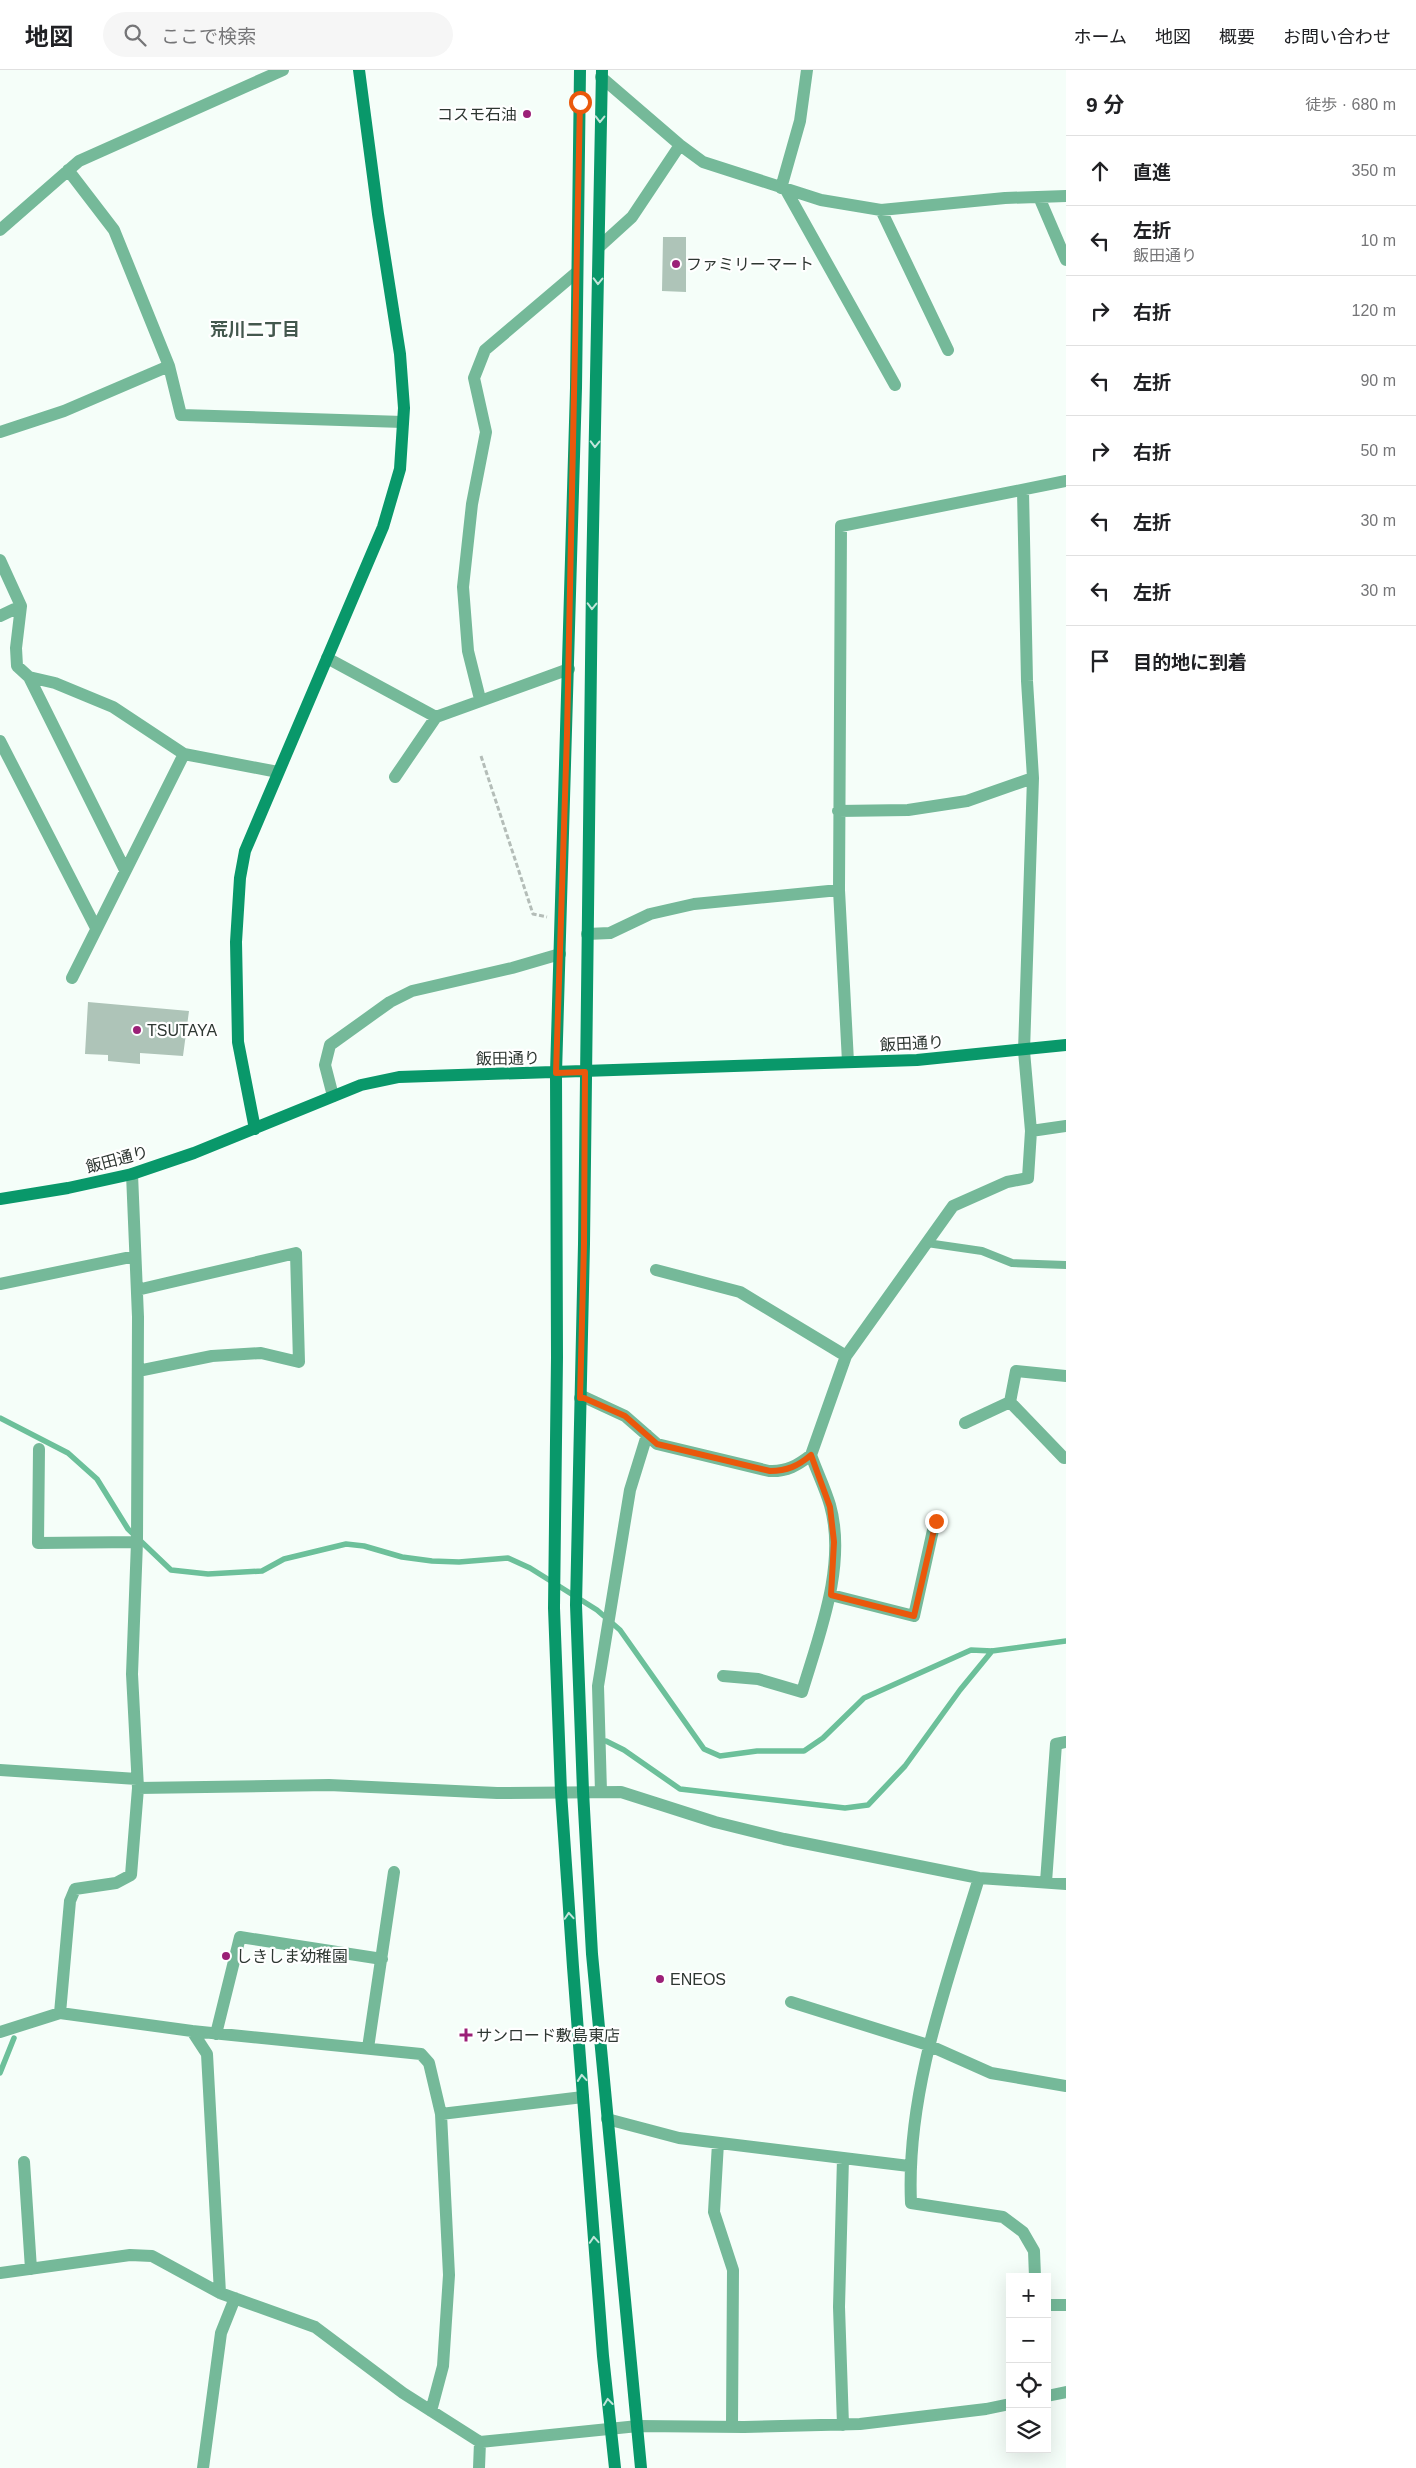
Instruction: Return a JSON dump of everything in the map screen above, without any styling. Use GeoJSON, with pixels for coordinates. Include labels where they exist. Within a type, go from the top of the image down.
{"type":"FeatureCollection","features":[{"type":"Feature","properties":{"kind":"street"},"geometry":{"type":"LineString","coordinates":[[0,230],[78,161],[284,70]]}},
{"type":"Feature","properties":{"kind":"street"},"geometry":{"type":"LineString","coordinates":[[255,1129],[238,1042],[236,942],[245,851],[383,527],[400,469],[403,422],[400,354],[378,214],[359,70]]}},
{"type":"Feature","properties":{"kind":"street"},"geometry":{"type":"LineString","coordinates":[[580,70],[569,669],[556,1073],[557,1358],[554,1608],[561,1792],[603,2356],[615,2468]]}},
{"type":"Feature","properties":{"kind":"street"},"geometry":{"type":"LineString","coordinates":[[807,70],[800,121],[783,189],[896,385]]}},
{"type":"Feature","properties":{"kind":"street"},"geometry":{"type":"LineString","coordinates":[[602,74],[680,145],[704,162],[821,200],[881,210],[1066,196]]}},
{"type":"Feature","properties":{"kind":"street"},"geometry":{"type":"LineString","coordinates":[[602,74],[587,934],[584,1244],[576,1605],[583,1791],[592,1954],[641,2468]]}},
{"type":"Feature","properties":{"kind":"street"},"geometry":{"type":"LineString","coordinates":[[599,247],[632,217],[680,145]]}},
{"type":"Feature","properties":{"kind":"street"},"geometry":{"type":"LineString","coordinates":[[68,170],[114,230],[168,366],[181,415],[403,422]]}},
{"type":"Feature","properties":{"kind":"street"},"geometry":{"type":"LineString","coordinates":[[1039,197],[1066,260]]}},
{"type":"Feature","properties":{"kind":"street"},"geometry":{"type":"LineString","coordinates":[[881,210],[948,350]]}},
{"type":"Feature","properties":{"kind":"street"},"geometry":{"type":"LineString","coordinates":[[480,699],[468,651],[463,587],[472,504],[486,432],[474,378],[485,350],[577,272]]}},
{"type":"Feature","properties":{"kind":"street"},"geometry":{"type":"LineString","coordinates":[[0,432],[64,411],[168,366]]}},
{"type":"Feature","properties":{"kind":"street"},"geometry":{"type":"LineString","coordinates":[[848,1062],[838,890],[841,526],[1066,481]]}},
{"type":"Feature","properties":{"kind":"street"},"geometry":{"type":"LineString","coordinates":[[580,1398],[625,1416],[657,1444],[770,1471],[782,1471],[798,1465],[811,1455],[846,1356],[953,1206],[1007,1182],[1028,1178],[1031,1131],[1024,1051],[1033,778],[1027,681],[1023,491]]}},
{"type":"Feature","properties":{"kind":"street"},"geometry":{"type":"LineString","coordinates":[[0,560],[21,606],[16,648],[17,666],[29,677],[125,870]]}},
{"type":"Feature","properties":{"kind":"street"},"geometry":{"type":"LineString","coordinates":[[0,616],[21,606]]}},
{"type":"Feature","properties":{"kind":"street"},"geometry":{"type":"LineString","coordinates":[[327,658],[436,717]]}},
{"type":"Feature","properties":{"kind":"street"},"geometry":{"type":"LineString","coordinates":[[395,777],[436,717],[480,699],[569,669]]}},
{"type":"Feature","properties":{"kind":"street"},"geometry":{"type":"LineString","coordinates":[[29,677],[55,683],[112,707],[184,754],[278,772]]}},
{"type":"Feature","properties":{"kind":"street"},"geometry":{"type":"LineString","coordinates":[[0,740],[96,928]]}},
{"type":"Feature","properties":{"kind":"street"},"geometry":{"type":"LineString","coordinates":[[72,978],[184,754]]}},
{"type":"Feature","properties":{"kind":"street"},"geometry":{"type":"LineString","coordinates":[[838,811],[908,810],[967,801],[1033,778]]}},
{"type":"Feature","properties":{"kind":"street"},"geometry":{"type":"LineString","coordinates":[[587,934],[610,933],[650,914],[694,904],[838,890]]}},
{"type":"Feature","properties":{"kind":"street"},"geometry":{"type":"LineString","coordinates":[[334,1096],[325,1064],[330,1045],[390,1002],[412,991],[512,968],[560,954]]}},
{"type":"Feature","properties":{"kind":"street","name":"飯田通り"},"geometry":{"type":"LineString","coordinates":[[0,1199],[68,1188],[132,1174],[194,1153],[361,1085],[399,1077],[917,1060],[1024,1051],[1066,1044]]}},
{"type":"Feature","properties":{"kind":"street"},"geometry":{"type":"LineString","coordinates":[[1031,1131],[1066,1126]]}},
{"type":"Feature","properties":{"kind":"street"},"geometry":{"type":"LineString","coordinates":[[60,2013],[70,1901],[75,1890],[116,1883],[132,1875],[138,1784],[132,1674],[137,1542],[138,1371],[132,1174]]}},
{"type":"Feature","properties":{"kind":"street"},"geometry":{"type":"LineString","coordinates":[[137,1290],[296,1253],[298,1362],[261,1353],[222,1355],[138,1371]]}},
{"type":"Feature","properties":{"kind":"street"},"geometry":{"type":"LineString","coordinates":[[0,1284],[134,1256]]}},
{"type":"Feature","properties":{"kind":"street"},"geometry":{"type":"LineString","coordinates":[[656,1270],[740,1292],[846,1356]]}},
{"type":"Feature","properties":{"kind":"street"},"geometry":{"type":"LineString","coordinates":[[1010,1402],[1016,1372],[1066,1376]]}},
{"type":"Feature","properties":{"kind":"street"},"geometry":{"type":"LineString","coordinates":[[964,1422],[1010,1402]]}},
{"type":"Feature","properties":{"kind":"street"},"geometry":{"type":"LineString","coordinates":[[1010,1402],[1064,1458]]}},
{"type":"Feature","properties":{"kind":"street"},"geometry":{"type":"LineString","coordinates":[[601,1792],[598,1741],[600,1676],[630,1490],[647,1435]]}},
{"type":"Feature","properties":{"kind":"street"},"geometry":{"type":"LineString","coordinates":[[39,1449],[38,1543],[137,1542]]}},
{"type":"Feature","properties":{"kind":"street"},"geometry":{"type":"LineString","coordinates":[[723,1676],[758,1680],[802,1692],[831,1595],[834,1542],[830,1507],[811,1455]]}},
{"type":"Feature","properties":{"kind":"street"},"geometry":{"type":"LineString","coordinates":[[831,1595],[914,1616],[936,1521]]}},
{"type":"Feature","properties":{"kind":"street"},"geometry":{"type":"LineString","coordinates":[[1046,1882],[1056,1744],[1066,1742]]}},
{"type":"Feature","properties":{"kind":"street"},"geometry":{"type":"LineString","coordinates":[[0,1770],[138,1784],[329,1785],[497,1793],[621,1792],[715,1822],[784,1839],[979,1878],[1066,1884]]}},
{"type":"Feature","properties":{"kind":"street"},"geometry":{"type":"LineString","coordinates":[[368,2048],[394,1872]]}},
{"type":"Feature","properties":{"kind":"street"},"geometry":{"type":"LineString","coordinates":[[979,1878],[928,2045],[910,2166],[911,2203],[1003,2217],[1023,2232],[1034,2251],[1035,2273]]}},
{"type":"Feature","properties":{"kind":"street"},"geometry":{"type":"LineString","coordinates":[[216,2034],[240,1937],[382,1959]]}},
{"type":"Feature","properties":{"kind":"street"},"geometry":{"type":"LineString","coordinates":[[791,2002],[928,2045],[991,2073],[1066,2086]]}},
{"type":"Feature","properties":{"kind":"street"},"geometry":{"type":"LineString","coordinates":[[0,2032],[60,2013],[216,2034],[421,2054],[429,2063],[441,2114],[449,2275],[443,2366],[431,2411]]}},
{"type":"Feature","properties":{"kind":"street"},"geometry":{"type":"LineString","coordinates":[[192,2031],[208,2054],[220,2292]]}},
{"type":"Feature","properties":{"kind":"street"},"geometry":{"type":"LineString","coordinates":[[441,2114],[583,2097]]}},
{"type":"Feature","properties":{"kind":"street"},"geometry":{"type":"LineString","coordinates":[[607,2120],[679,2138],[910,2166]]}},
{"type":"Feature","properties":{"kind":"street"},"geometry":{"type":"LineString","coordinates":[[718,2143],[714,2212],[733,2270],[732,2427]]}},
{"type":"Feature","properties":{"kind":"street"},"geometry":{"type":"LineString","coordinates":[[843,2158],[839,2306],[843,2425]]}},
{"type":"Feature","properties":{"kind":"street"},"geometry":{"type":"LineString","coordinates":[[24,2162],[31,2269]]}},
{"type":"Feature","properties":{"kind":"street"},"geometry":{"type":"LineString","coordinates":[[0,2273],[130,2254],[152,2256],[220,2292],[315,2327],[403,2394],[480,2442],[638,2426],[843,2425],[986,2409],[1006,2405]]}},
{"type":"Feature","properties":{"kind":"street"},"geometry":{"type":"LineString","coordinates":[[203,2468],[221,2333],[235,2298]]}},
{"type":"Feature","properties":{"kind":"street"},"geometry":{"type":"LineString","coordinates":[[1051,2305],[1066,2305]]}},
{"type":"Feature","properties":{"kind":"street"},"geometry":{"type":"LineString","coordinates":[[1051,2395],[1066,2392]]}},
{"type":"Feature","properties":{"kind":"street"},"geometry":{"type":"LineString","coordinates":[[479,2468],[480,2442]]}},
{"type":"Feature","properties":{"kind":"lane"},"geometry":{"type":"LineString","coordinates":[[926,1243],[982,1251],[1012,1263],[1066,1266]]}},
{"type":"Feature","properties":{"kind":"path"},"geometry":{"type":"LineString","coordinates":[[482,756],[533,914],[562,920]]}},
{"type":"Feature","properties":{"kind":"building"},"geometry":{"type":"Polygon","coordinates":[[[663,237],[686,237],[686,292],[662,291],[663,237]]]}},
{"type":"Feature","properties":{"kind":"building"},"geometry":{"type":"Polygon","coordinates":[[[88,1002],[189,1011],[183,1056],[140,1053],[140,1064],[108,1061],[108,1055],[85,1054],[88,1002]]]}},
{"type":"Feature","properties":{"kind":"waterway"},"geometry":{"type":"LineString","coordinates":[[0,1418],[68,1453],[97,1479],[128,1529],[171,1570],[208,1574],[262,1571],[284,1559],[346,1544],[364,1546],[402,1557],[432,1561],[459,1562],[508,1558],[530,1568],[597,1610],[620,1630],[704,1749],[720,1756],[757,1751],[804,1751],[823,1738],[864,1698],[971,1650],[992,1651],[1066,1641]]}},
{"type":"Feature","properties":{"kind":"waterway"},"geometry":{"type":"LineString","coordinates":[[606,1741],[624,1750],[680,1789],[845,1808],[868,1805],[905,1766],[960,1690],[992,1651]]}},
{"type":"Feature","properties":{"kind":"waterway"},"geometry":{"type":"LineString","coordinates":[[0,2073],[14,2038]]}},
{"type":"Feature","properties":{"kind":"place","name":"コスモ石油"},"geometry":{"type":"Point","coordinates":[527,114]}},
{"type":"Feature","properties":{"kind":"place","name":"ファミリーマート"},"geometry":{"type":"Point","coordinates":[676,264]}},
{"type":"Feature","properties":{"kind":"place","name":"TSUTAYA"},"geometry":{"type":"Point","coordinates":[137,1030]}},
{"type":"Feature","properties":{"kind":"place","name":"しきしま幼稚園"},"geometry":{"type":"Point","coordinates":[226,1956]}},
{"type":"Feature","properties":{"kind":"place","name":"ENEOS"},"geometry":{"type":"Point","coordinates":[660,1979]}},
{"type":"Feature","properties":{"kind":"place","name":"サンロード敷島東店"},"geometry":{"type":"Point","coordinates":[466,2035]}},
{"type":"Feature","properties":{"kind":"district","name":"荒川二丁目"},"geometry":{"type":"Point","coordinates":[255,330]}},
{"type":"Feature","properties":{"kind":"route"},"geometry":{"type":"LineString","coordinates":[[580,102],[576,388],[562,920],[556,1073],[585,1072],[584,1244],[580,1398],[625,1416],[657,1444],[770,1471],[782,1471],[798,1465],[811,1455],[830,1507],[834,1542],[831,1595],[914,1616],[936,1521]]}}]}
